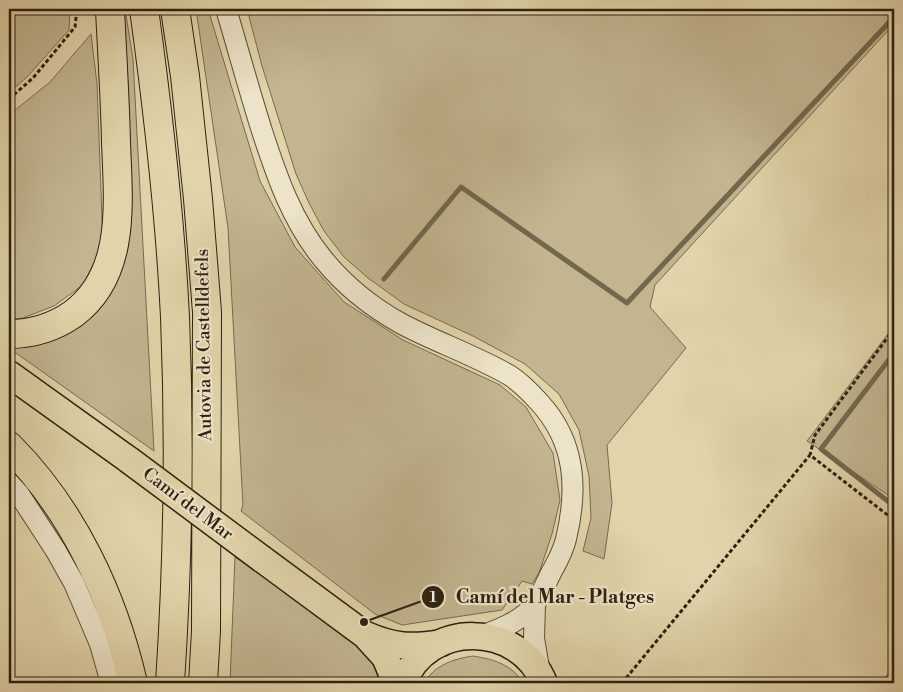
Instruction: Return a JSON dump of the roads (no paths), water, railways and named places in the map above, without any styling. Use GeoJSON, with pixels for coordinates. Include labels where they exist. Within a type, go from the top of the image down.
{"type":"FeatureCollection","features":[{"type":"Feature","properties":{"kind":"highway"},"geometry":{"type":"LineString","coordinates":[[9,334],[37,331],[56,324],[80,308],[100,284],[108,270],[114,248],[119,206],[110,9]]}},
{"type":"Feature","properties":{"kind":"highway","name":"Autovia de Castelldefels"},"geometry":{"type":"LineString","coordinates":[[144,9],[154,79],[167,203],[175,317],[178,456],[176,593],[170,683]]}},
{"type":"Feature","properties":{"kind":"highway","name":"Autovia de Castelldefels"},"geometry":{"type":"LineString","coordinates":[[175,9],[185,76],[198,199],[207,312],[206,631],[203,683]]}},
{"type":"Feature","properties":{"kind":"highway"},"geometry":{"type":"LineString","coordinates":[[9,446],[50,494],[81,543],[110,604],[133,683]]}},
{"type":"Feature","properties":{"kind":"highway"},"geometry":{"type":"LineString","coordinates":[[206,631],[215,683]]}},
{"type":"Feature","properties":{"kind":"main road","name":"Camí del Mar"},"geometry":{"type":"LineString","coordinates":[[9,374],[129,460],[365,635],[385,657],[396,683]]}},
{"type":"Feature","properties":{"kind":"main road","name":"Camí del Mar"},"geometry":{"type":"LineString","coordinates":[[365,635],[385,643],[401,646],[422,646],[441,643]]}},
{"type":"Feature","properties":{"kind":"main road"},"geometry":{"type":"LineString","coordinates":[[403,683],[411,668],[419,659],[441,643],[461,636],[482,636],[498,640],[520,650],[527,656],[542,678]]}},
{"type":"Feature","properties":{"kind":"street"},"geometry":{"type":"LineString","coordinates":[[226,9],[255,107],[285,197],[309,241],[323,259],[350,288],[387,315],[415,330],[492,365],[524,385],[548,411],[565,441],[570,459],[573,493],[571,519],[563,550],[535,604],[507,626],[482,636]]}},
{"type":"Feature","properties":{"kind":"street"},"geometry":{"type":"LineString","coordinates":[[9,483],[19,494],[56,551],[74,583],[100,644],[111,683]]}},
{"type":"Feature","properties":{"kind":"street"},"geometry":{"type":"LineString","coordinates":[[535,604],[534,638],[542,678]]}},
{"type":"Feature","properties":{"kind":"waterway"},"geometry":{"type":"LineString","coordinates":[[384,279],[461,187],[627,303],[894,17]]}},
{"type":"Feature","properties":{"kind":"waterway"},"geometry":{"type":"LineString","coordinates":[[894,353],[821,449],[894,506]]}},
{"type":"Feature","properties":{"kind":"place","name":"Camí del Mar - Platges"},"geometry":{"type":"Point","coordinates":[364,622]}}]}
